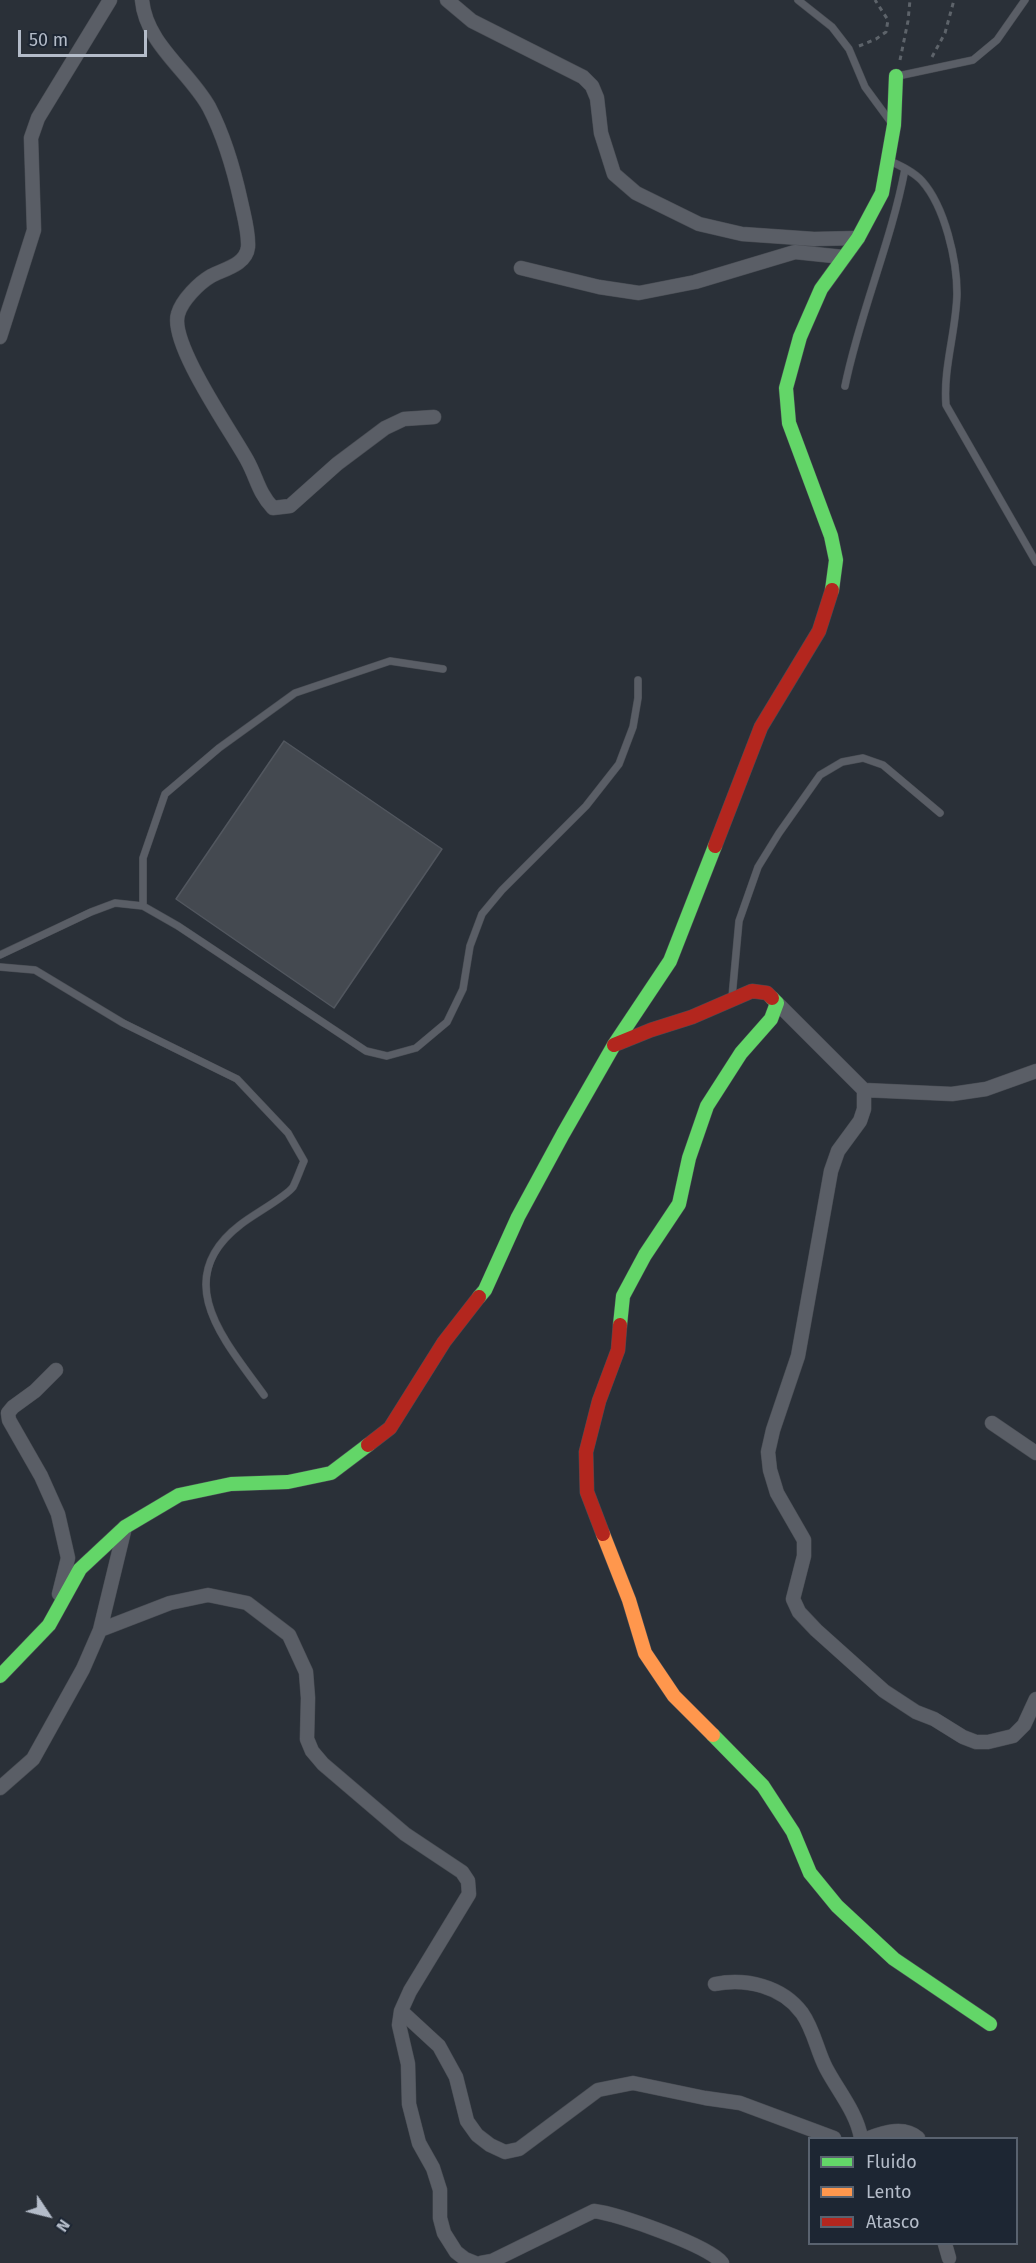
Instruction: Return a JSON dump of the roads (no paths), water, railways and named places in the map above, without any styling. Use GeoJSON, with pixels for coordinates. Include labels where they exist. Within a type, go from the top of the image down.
{"type":"FeatureCollection","features":[{"type":"Feature","properties":{"kind":"street"},"geometry":{"type":"LineString","coordinates":[[0,337],[34,230],[31,138],[38,118],[110,0]]}},
{"type":"Feature","properties":{"kind":"street"},"geometry":{"type":"LineString","coordinates":[[142,0],[149,27],[164,51],[208,106],[226,147],[241,201],[248,247],[246,255],[239,263],[209,278],[184,301],[178,315],[178,333],[189,359],[249,463],[264,498],[273,508],[290,506],[337,464],[385,428],[404,419],[434,417]]}},
{"type":"Feature","properties":{"kind":"street"},"geometry":{"type":"LineString","coordinates":[[447,0],[472,21],[582,77],[592,86],[597,98],[601,133],[614,174],[636,193],[699,224],[742,234],[814,239],[858,238]]}},
{"type":"Feature","properties":{"kind":"street"},"geometry":{"type":"LineString","coordinates":[[0,1676],[15,1663],[49,1625],[80,1569],[125,1527],[179,1495],[231,1484],[288,1482],[331,1473],[390,1428],[444,1342],[485,1290],[518,1217],[614,1045],[670,961],[761,727],[819,631],[831,596],[836,560],[831,536],[789,423],[786,388],[800,337],[821,289],[858,238],[882,193],[894,125],[896,76]]}},
{"type":"Feature","properties":{"kind":"street"},"geometry":{"type":"LineString","coordinates":[[521,268],[599,287],[639,292],[695,282],[795,252],[843,257]]}},
{"type":"Feature","properties":{"kind":"street"},"geometry":{"type":"LineString","coordinates":[[614,1045],[692,1017],[752,991],[767,993],[864,1090],[952,1094],[986,1089],[1036,1071]]}},
{"type":"Feature","properties":{"kind":"street"},"geometry":{"type":"LineString","coordinates":[[777,1003],[771,1019],[741,1053],[707,1106],[689,1158],[679,1204],[645,1255],[623,1296],[618,1350],[599,1401],[586,1452],[587,1492],[629,1600],[645,1653],[674,1696],[763,1786],[793,1832],[810,1873],[837,1906],[894,1959],[990,2025]]}},
{"type":"Feature","properties":{"kind":"street"},"geometry":{"type":"LineString","coordinates":[[864,1090],[864,1109],[861,1121],[838,1151],[831,1171],[798,1356],[772,1430],[768,1452],[770,1470],[777,1493],[804,1540],[804,1556],[793,1599],[799,1612],[816,1630],[884,1691],[916,1712],[934,1719],[963,1737],[976,1742],[1007,1739],[1024,1725],[1036,1699]]}},
{"type":"Feature","properties":{"kind":"street"},"geometry":{"type":"LineString","coordinates":[[49,1625],[68,1558],[58,1514],[52,1499],[9,1420],[8,1413],[56,1370]]}},
{"type":"Feature","properties":{"kind":"street"},"geometry":{"type":"LineString","coordinates":[[992,1423],[1036,1454]]}},
{"type":"Feature","properties":{"kind":"street"},"geometry":{"type":"LineString","coordinates":[[0,1788],[33,1759],[83,1669],[100,1630],[125,1527]]}},
{"type":"Feature","properties":{"kind":"street"},"geometry":{"type":"LineString","coordinates":[[100,1630],[170,1603],[208,1595],[247,1604],[290,1635],[306,1672],[307,1739],[323,1764],[405,1834],[462,1872],[468,1881],[469,1894],[410,1991],[401,2011],[399,2025],[408,2064],[409,2104],[419,2143],[433,2168],[440,2190],[440,2218],[444,2233],[456,2252],[475,2263]]}},
{"type":"Feature","properties":{"kind":"street"},"geometry":{"type":"LineString","coordinates":[[715,1984],[732,1981],[749,1982],[766,1987],[793,2003],[812,2031],[825,2067],[858,2124],[861,2137]]}},
{"type":"Feature","properties":{"kind":"street"},"geometry":{"type":"LineString","coordinates":[[401,2011],[439,2046],[456,2077],[467,2121],[477,2135],[490,2145],[505,2152],[519,2149],[598,2090],[633,2083],[740,2103],[829,2137]]}},
{"type":"Feature","properties":{"kind":"street"},"geometry":{"type":"LineString","coordinates":[[874,2137],[887,2131],[912,2133],[916,2137]]}},
{"type":"Feature","properties":{"kind":"street"},"geometry":{"type":"LineString","coordinates":[[481,2263],[501,2257],[594,2211],[609,2213],[693,2243],[722,2263]]}},
{"type":"Feature","properties":{"kind":"street"},"geometry":{"type":"LineString","coordinates":[[945,2245],[949,2258]]}},
{"type":"Feature","properties":{"kind":"lane"},"geometry":{"type":"LineString","coordinates":[[798,0],[832,27],[849,49],[865,87],[894,125]]}},
{"type":"Feature","properties":{"kind":"lane"},"geometry":{"type":"LineString","coordinates":[[896,76],[973,60],[997,40],[1025,0]]}},
{"type":"Feature","properties":{"kind":"lane"},"geometry":{"type":"LineString","coordinates":[[888,160],[921,180],[939,208],[952,248],[957,294],[944,385],[946,405],[1036,562]]}},
{"type":"Feature","properties":{"kind":"lane"},"geometry":{"type":"LineString","coordinates":[[845,386],[852,352],[896,214],[905,169]]}},
{"type":"Feature","properties":{"kind":"lane"},"geometry":{"type":"LineString","coordinates":[[143,906],[143,858],[165,794],[219,748],[295,693],[390,661],[443,669]]}},
{"type":"Feature","properties":{"kind":"lane"},"geometry":{"type":"LineString","coordinates":[[0,955],[115,903],[143,906],[178,926],[366,1051],[387,1056],[416,1048],[447,1022],[463,989],[470,946],[482,914],[502,890],[586,806],[619,764],[633,727],[638,698],[638,680]]}},
{"type":"Feature","properties":{"kind":"lane"},"geometry":{"type":"LineString","coordinates":[[731,999],[739,921],[758,867],[784,825],[820,775],[842,762],[864,758],[883,765],[940,813]]}},
{"type":"Feature","properties":{"kind":"lane"},"geometry":{"type":"LineString","coordinates":[[0,967],[35,970],[123,1023],[237,1079],[288,1133],[304,1161],[292,1189],[238,1226],[211,1256],[205,1286],[219,1332],[264,1395]]}}]}
